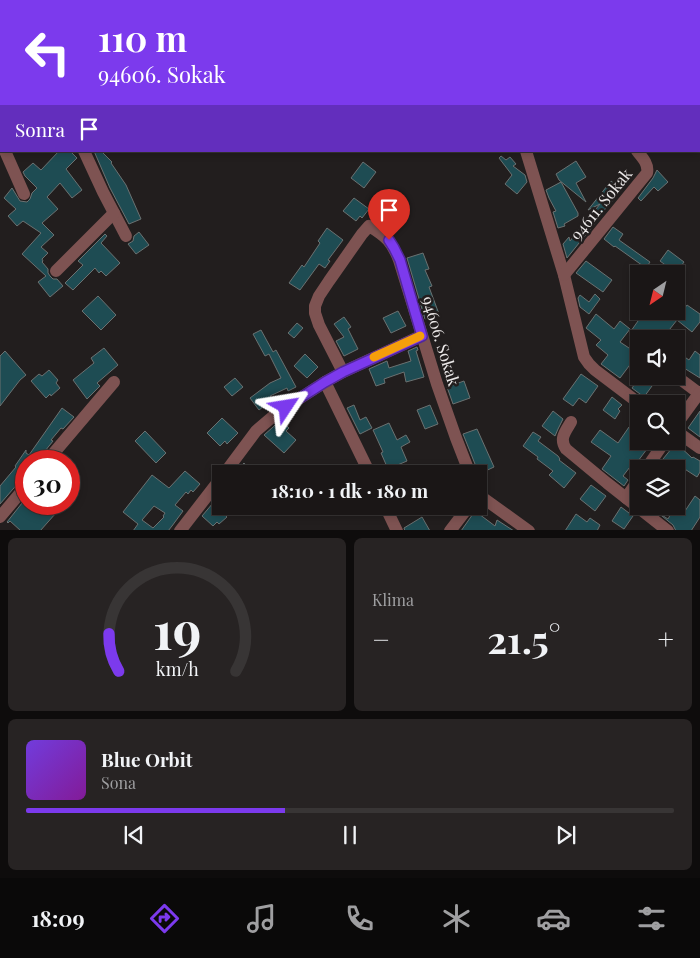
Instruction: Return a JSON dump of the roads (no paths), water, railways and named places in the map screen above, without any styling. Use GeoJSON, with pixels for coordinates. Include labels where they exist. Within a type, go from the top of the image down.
{"type":"FeatureCollection","features":[{"type":"Feature","properties":{"kind":"street"},"geometry":{"type":"LineString","coordinates":[[4,152],[24,194]]}},
{"type":"Feature","properties":{"kind":"street"},"geometry":{"type":"LineString","coordinates":[[84,152],[126,236]]}},
{"type":"Feature","properties":{"kind":"street","name":"94611. Sokak"},"geometry":{"type":"LineString","coordinates":[[526,152],[564,275],[584,357],[595,370],[630,396]]}},
{"type":"Feature","properties":{"kind":"street","name":"94611. Sokak"},"geometry":{"type":"LineString","coordinates":[[564,275],[647,173],[647,165],[638,152]]}},
{"type":"Feature","properties":{"kind":"street"},"geometry":{"type":"LineString","coordinates":[[56,271],[114,212]]}},
{"type":"Feature","properties":{"kind":"street","name":"94606. Sokak"},"geometry":{"type":"LineString","coordinates":[[343,372],[319,325],[315,314],[315,306],[329,281],[369,226],[389,240],[394,248],[406,280],[445,408],[467,465]]}},
{"type":"Feature","properties":{"kind":"street"},"geometry":{"type":"LineString","coordinates":[[231,465],[251,437],[278,412],[343,372],[422,336]]}},
{"type":"Feature","properties":{"kind":"street"},"geometry":{"type":"LineString","coordinates":[[56,450],[114,382]]}},
{"type":"Feature","properties":{"kind":"street"},"geometry":{"type":"LineString","coordinates":[[325,382],[366,465]]}},
{"type":"Feature","properties":{"kind":"street"},"geometry":{"type":"LineString","coordinates":[[685,382],[700,393],[685,413]]}},
{"type":"Feature","properties":{"kind":"street"},"geometry":{"type":"LineString","coordinates":[[571,422],[564,434],[563,446],[576,459],[668,530]]}},
{"type":"Feature","properties":{"kind":"street"},"geometry":{"type":"LineString","coordinates":[[685,437],[700,448]]}},
{"type":"Feature","properties":{"kind":"street"},"geometry":{"type":"LineString","coordinates":[[180,530],[212,489]]}},
{"type":"Feature","properties":{"kind":"street"},"geometry":{"type":"LineString","coordinates":[[626,498],[630,492]]}},
{"type":"Feature","properties":{"kind":"street"},"geometry":{"type":"LineString","coordinates":[[0,517],[15,499]]}},
{"type":"Feature","properties":{"kind":"street"},"geometry":{"type":"LineString","coordinates":[[487,501],[529,530]]}},
{"type":"Feature","properties":{"kind":"street"},"geometry":{"type":"LineString","coordinates":[[390,515],[397,530]]}},
{"type":"Feature","properties":{"kind":"street"},"geometry":{"type":"LineString","coordinates":[[450,530],[462,515]]}}]}
